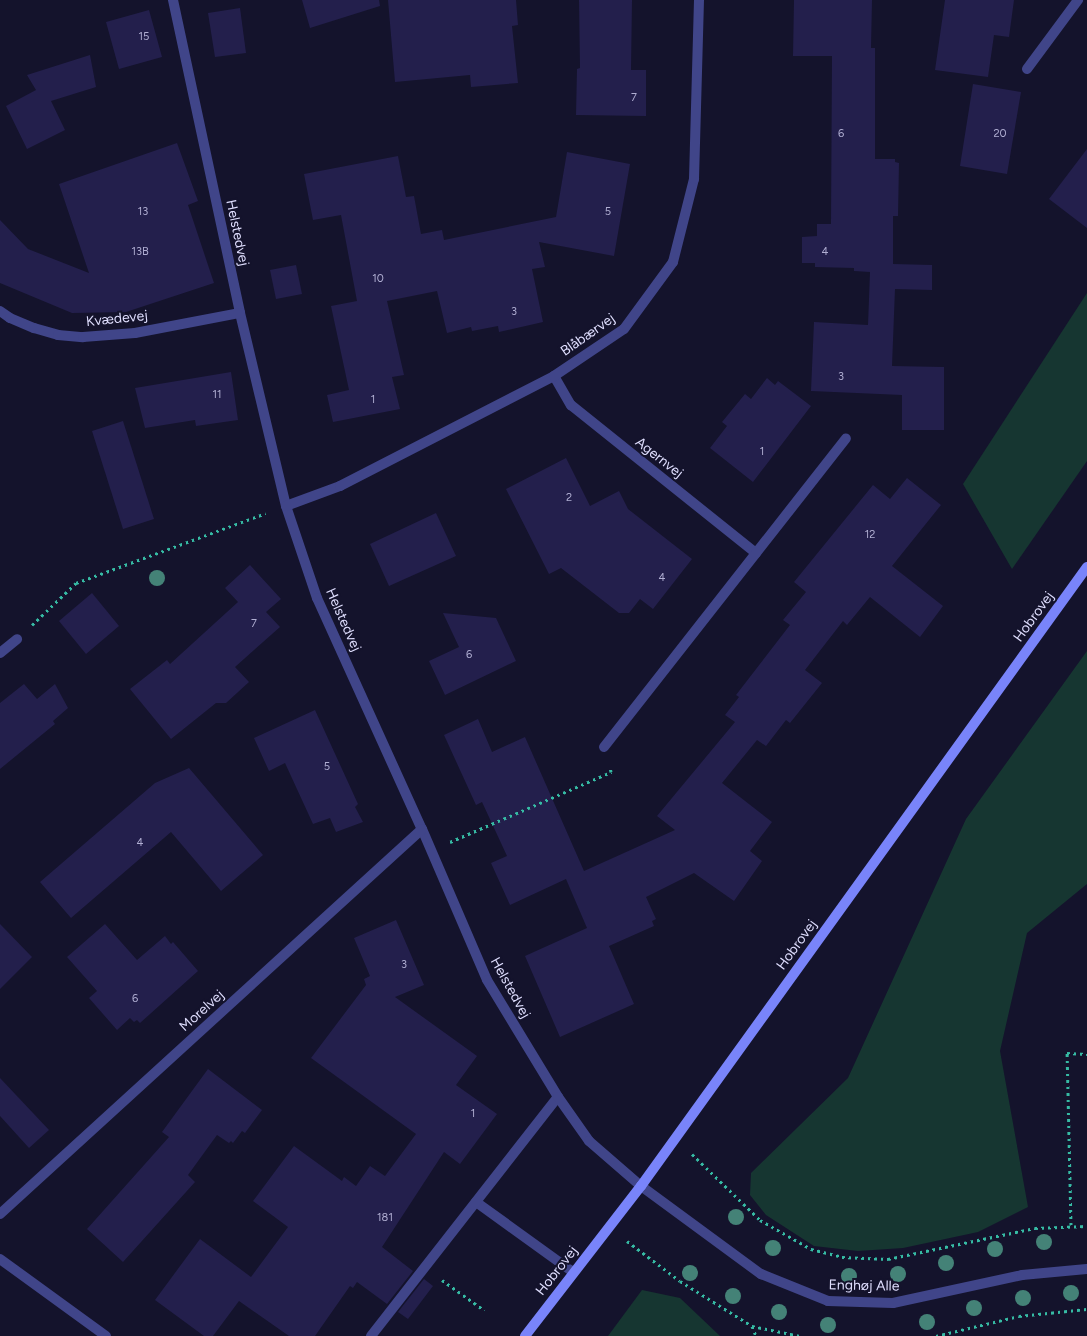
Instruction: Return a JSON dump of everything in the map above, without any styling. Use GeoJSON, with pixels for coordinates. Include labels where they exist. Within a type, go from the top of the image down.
{"type":"FeatureCollection","features":[{"type":"Feature","properties":{"kind":"main road","name":"Hobrovej"},"geometry":{"type":"LineString","coordinates":[[525,1336],[641,1186],[1087,567]]}},
{"type":"Feature","properties":{"kind":"street","name":"Helstedvej"},"geometry":{"type":"LineString","coordinates":[[173,0],[240,313],[286,506],[317,598],[432,850],[488,980],[558,1096],[589,1141],[641,1186]]}},
{"type":"Feature","properties":{"kind":"street","name":"Blåbærvej"},"geometry":{"type":"LineString","coordinates":[[286,506],[340,486],[554,376],[624,329],[673,262],[694,179],[699,0]]}},
{"type":"Feature","properties":{"kind":"street"},"geometry":{"type":"LineString","coordinates":[[1027,69],[1078,0]]}},
{"type":"Feature","properties":{"kind":"street","name":"Kvædevej"},"geometry":{"type":"LineString","coordinates":[[0,311],[10,318],[34,328],[58,335],[83,337],[134,333],[240,313]]}},
{"type":"Feature","properties":{"kind":"street","name":"Agernvej"},"geometry":{"type":"LineString","coordinates":[[554,376],[571,405],[756,553]]}},
{"type":"Feature","properties":{"kind":"street"},"geometry":{"type":"LineString","coordinates":[[604,747],[846,438]]}},
{"type":"Feature","properties":{"kind":"street"},"geometry":{"type":"LineString","coordinates":[[0,653],[17,639]]}},
{"type":"Feature","properties":{"kind":"street","name":"Morelvej"},"geometry":{"type":"LineString","coordinates":[[0,1214],[422,829]]}},
{"type":"Feature","properties":{"kind":"street"},"geometry":{"type":"LineString","coordinates":[[371,1336],[558,1096]]}},
{"type":"Feature","properties":{"kind":"street","name":"Enghøj Alle"},"geometry":{"type":"LineString","coordinates":[[641,1186],[761,1274],[828,1301],[893,1303],[1022,1275],[1087,1269]]}},
{"type":"Feature","properties":{"kind":"street"},"geometry":{"type":"LineString","coordinates":[[476,1202],[573,1272]]}},
{"type":"Feature","properties":{"kind":"street"},"geometry":{"type":"LineString","coordinates":[[0,1259],[106,1336]]}},
{"type":"Feature","properties":{"kind":"path"},"geometry":{"type":"LineString","coordinates":[[17,639],[76,583],[286,506]]}},
{"type":"Feature","properties":{"kind":"path"},"geometry":{"type":"LineString","coordinates":[[432,850],[612,772],[604,747]]}},
{"type":"Feature","properties":{"kind":"path"},"geometry":{"type":"LineString","coordinates":[[1071,1225],[1067,1052],[1087,1054]]}},
{"type":"Feature","properties":{"kind":"path"},"geometry":{"type":"LineString","coordinates":[[675,1138],[760,1220],[811,1249],[842,1257],[888,1259],[1035,1228],[1071,1225],[1087,1226]]}},
{"type":"Feature","properties":{"kind":"path"},"geometry":{"type":"LineString","coordinates":[[609,1227],[680,1281],[752,1326],[800,1336]]}},
{"type":"Feature","properties":{"kind":"path"},"geometry":{"type":"LineString","coordinates":[[425,1268],[484,1310]]}},
{"type":"Feature","properties":{"kind":"path"},"geometry":{"type":"LineString","coordinates":[[936,1336],[1019,1316],[1087,1310]]}},
{"type":"Feature","properties":{"kind":"path"},"geometry":{"type":"LineString","coordinates":[[752,1326],[756,1336]]}},
{"type":"Feature","properties":{"kind":"green space"},"geometry":{"type":"Polygon","coordinates":[[[1087,293],[1087,461],[1012,569],[963,484],[1087,293]]]}},
{"type":"Feature","properties":{"kind":"green space"},"geometry":{"type":"Polygon","coordinates":[[[1087,651],[1087,884],[1027,933],[1000,1051],[1028,1207],[978,1232],[903,1248],[858,1251],[814,1246],[766,1215],[750,1195],[751,1173],[848,1078],[966,819],[1087,651]]]}},
{"type":"Feature","properties":{"kind":"green space"},"geometry":{"type":"Polygon","coordinates":[[[642,1290],[680,1298],[720,1336],[608,1336],[642,1290]]]}},
{"type":"Feature","properties":{"kind":"building"},"geometry":{"type":"Polygon","coordinates":[[[302,0],[379,0],[380,6],[310,28],[302,0]]]}},
{"type":"Feature","properties":{"kind":"building"},"geometry":{"type":"Polygon","coordinates":[[[388,0],[516,0],[518,25],[512,26],[518,83],[471,87],[470,75],[395,82],[388,0]]]}},
{"type":"Feature","properties":{"kind":"building"},"geometry":{"type":"Polygon","coordinates":[[[579,0],[632,0],[631,70],[646,70],[646,116],[576,115],[577,69],[580,68],[579,0]]]}},
{"type":"Feature","properties":{"kind":"building"},"geometry":{"type":"Polygon","coordinates":[[[794,0],[872,0],[871,48],[875,48],[875,159],[895,159],[895,162],[899,163],[898,216],[893,216],[893,264],[932,265],[932,290],[895,289],[892,366],[944,367],[944,430],[902,430],[902,395],[811,391],[814,322],[868,325],[870,272],[854,271],[854,268],[815,267],[815,263],[802,263],[802,237],[817,236],[817,224],[831,224],[832,56],[793,56],[794,0]]]}},
{"type":"Feature","properties":{"kind":"building"},"geometry":{"type":"Polygon","coordinates":[[[945,0],[1014,0],[1009,37],[994,35],[988,77],[935,70],[945,0]]]}},
{"type":"Feature","properties":{"kind":"building"},"geometry":{"type":"Polygon","coordinates":[[[240,8],[246,53],[215,57],[208,13],[240,8]]]}},
{"type":"Feature","properties":{"kind":"building"},"geometry":{"type":"Polygon","coordinates":[[[149,10],[162,57],[119,69],[106,22],[149,10]]]}},
{"type":"Feature","properties":{"kind":"building"},"geometry":{"type":"Polygon","coordinates":[[[90,55],[96,87],[51,101],[65,130],[27,149],[6,106],[36,90],[27,75],[90,55]]]}},
{"type":"Feature","properties":{"kind":"building"},"geometry":{"type":"Polygon","coordinates":[[[973,84],[1021,92],[1007,174],[960,166],[973,84]]]}},
{"type":"Feature","properties":{"kind":"building"},"geometry":{"type":"Polygon","coordinates":[[[177,143],[198,201],[188,205],[214,283],[126,312],[72,313],[0,283],[0,220],[28,249],[89,273],[59,184],[177,143]]]}},
{"type":"Feature","properties":{"kind":"building"},"geometry":{"type":"Polygon","coordinates":[[[1087,149],[1087,228],[1049,199],[1087,149]]]}},
{"type":"Feature","properties":{"kind":"building"},"geometry":{"type":"Polygon","coordinates":[[[567,152],[630,164],[614,256],[539,242],[545,267],[532,269],[543,322],[499,332],[498,326],[472,331],[471,327],[447,333],[437,291],[387,301],[404,375],[392,377],[400,409],[333,422],[327,395],[349,390],[331,306],[357,301],[341,215],[313,220],[304,174],[398,156],[406,197],[414,196],[421,234],[442,230],[444,240],[556,217],[567,152]]]}},
{"type":"Feature","properties":{"kind":"building"},"geometry":{"type":"Polygon","coordinates":[[[296,265],[302,294],[276,299],[270,270],[296,265]]]}},
{"type":"Feature","properties":{"kind":"building"},"geometry":{"type":"Polygon","coordinates":[[[231,372],[238,420],[196,426],[195,420],[145,428],[135,388],[231,372]]]}},
{"type":"Feature","properties":{"kind":"building"},"geometry":{"type":"Polygon","coordinates":[[[767,378],[775,385],[778,381],[811,406],[753,482],[710,448],[727,426],[722,422],[745,394],[751,399],[767,378]]]}},
{"type":"Feature","properties":{"kind":"building"},"geometry":{"type":"Polygon","coordinates":[[[123,421],[154,519],[123,529],[92,431],[123,421]]]}},
{"type":"Feature","properties":{"kind":"building"},"geometry":{"type":"Polygon","coordinates":[[[566,458],[590,506],[619,491],[628,509],[692,559],[653,609],[640,599],[629,613],[619,613],[561,568],[549,574],[506,489],[566,458]]]}},
{"type":"Feature","properties":{"kind":"building"},"geometry":{"type":"Polygon","coordinates":[[[907,478],[941,505],[892,566],[943,606],[920,637],[870,597],[847,625],[843,621],[805,670],[822,683],[790,723],[786,720],[766,746],[757,740],[722,783],[772,822],[750,851],[762,861],[734,901],[694,873],[646,897],[656,919],[652,921],[654,926],[609,946],[634,1004],[560,1037],[525,956],[587,928],[566,879],[510,905],[491,863],[507,856],[482,802],[476,805],[444,735],[478,719],[492,752],[525,737],[584,871],[675,830],[657,816],[735,722],[725,715],[739,697],[736,695],[790,625],[783,620],[806,592],[794,582],[873,485],[890,499],[907,478]]]}},
{"type":"Feature","properties":{"kind":"building"},"geometry":{"type":"Polygon","coordinates":[[[436,513],[456,556],[389,586],[370,544],[436,513]]]}},
{"type":"Feature","properties":{"kind":"building"},"geometry":{"type":"Polygon","coordinates":[[[250,565],[281,599],[266,612],[280,627],[235,667],[249,682],[226,703],[216,703],[171,739],[130,689],[167,660],[170,664],[238,602],[225,588],[250,565]]]}},
{"type":"Feature","properties":{"kind":"building"},"geometry":{"type":"Polygon","coordinates":[[[92,593],[119,626],[86,654],[59,621],[92,593]]]}},
{"type":"Feature","properties":{"kind":"building"},"geometry":{"type":"Polygon","coordinates":[[[443,613],[496,618],[516,661],[445,695],[429,661],[459,647],[443,613]]]}},
{"type":"Feature","properties":{"kind":"building"},"geometry":{"type":"Polygon","coordinates":[[[24,684],[37,699],[55,684],[68,708],[53,721],[55,724],[0,769],[0,703],[24,684]]]}},
{"type":"Feature","properties":{"kind":"building"},"geometry":{"type":"Polygon","coordinates":[[[315,710],[358,804],[355,807],[363,822],[336,832],[330,818],[313,824],[285,763],[269,771],[254,738],[315,710]]]}},
{"type":"Feature","properties":{"kind":"building"},"geometry":{"type":"Polygon","coordinates":[[[189,768],[263,855],[221,891],[171,832],[71,918],[40,882],[155,783],[189,768]]]}},
{"type":"Feature","properties":{"kind":"building"},"geometry":{"type":"Polygon","coordinates":[[[396,920],[424,985],[395,997],[477,1056],[456,1085],[497,1114],[460,1164],[444,1152],[382,1247],[413,1271],[387,1304],[357,1282],[353,1288],[350,1286],[315,1336],[289,1336],[239,1301],[213,1336],[204,1336],[155,1300],[200,1239],[251,1277],[288,1227],[253,1201],[294,1146],[342,1181],[344,1177],[356,1186],[370,1166],[385,1176],[416,1134],[311,1058],[366,985],[364,979],[370,976],[354,938],[396,920]]]}},
{"type":"Feature","properties":{"kind":"building"},"geometry":{"type":"Polygon","coordinates":[[[0,924],[32,957],[0,989],[0,924]]]}},
{"type":"Feature","properties":{"kind":"building"},"geometry":{"type":"Polygon","coordinates":[[[105,924],[137,960],[165,936],[171,944],[173,942],[198,971],[140,1023],[137,1020],[134,1022],[130,1018],[117,1030],[89,998],[97,991],[67,957],[105,924]]]}},
{"type":"Feature","properties":{"kind":"building"},"geometry":{"type":"Polygon","coordinates":[[[208,1069],[262,1110],[245,1133],[242,1131],[233,1143],[231,1141],[229,1143],[217,1135],[188,1175],[195,1182],[123,1262],[87,1229],[169,1137],[162,1132],[208,1069]]]}},
{"type":"Feature","properties":{"kind":"building"},"geometry":{"type":"Polygon","coordinates":[[[0,1078],[49,1130],[29,1148],[0,1116],[0,1078]]]}},
{"type":"Feature","properties":{"kind":"building"},"geometry":{"type":"Polygon","coordinates":[[[424,1279],[433,1286],[408,1319],[398,1312],[424,1279]]]}}]}
